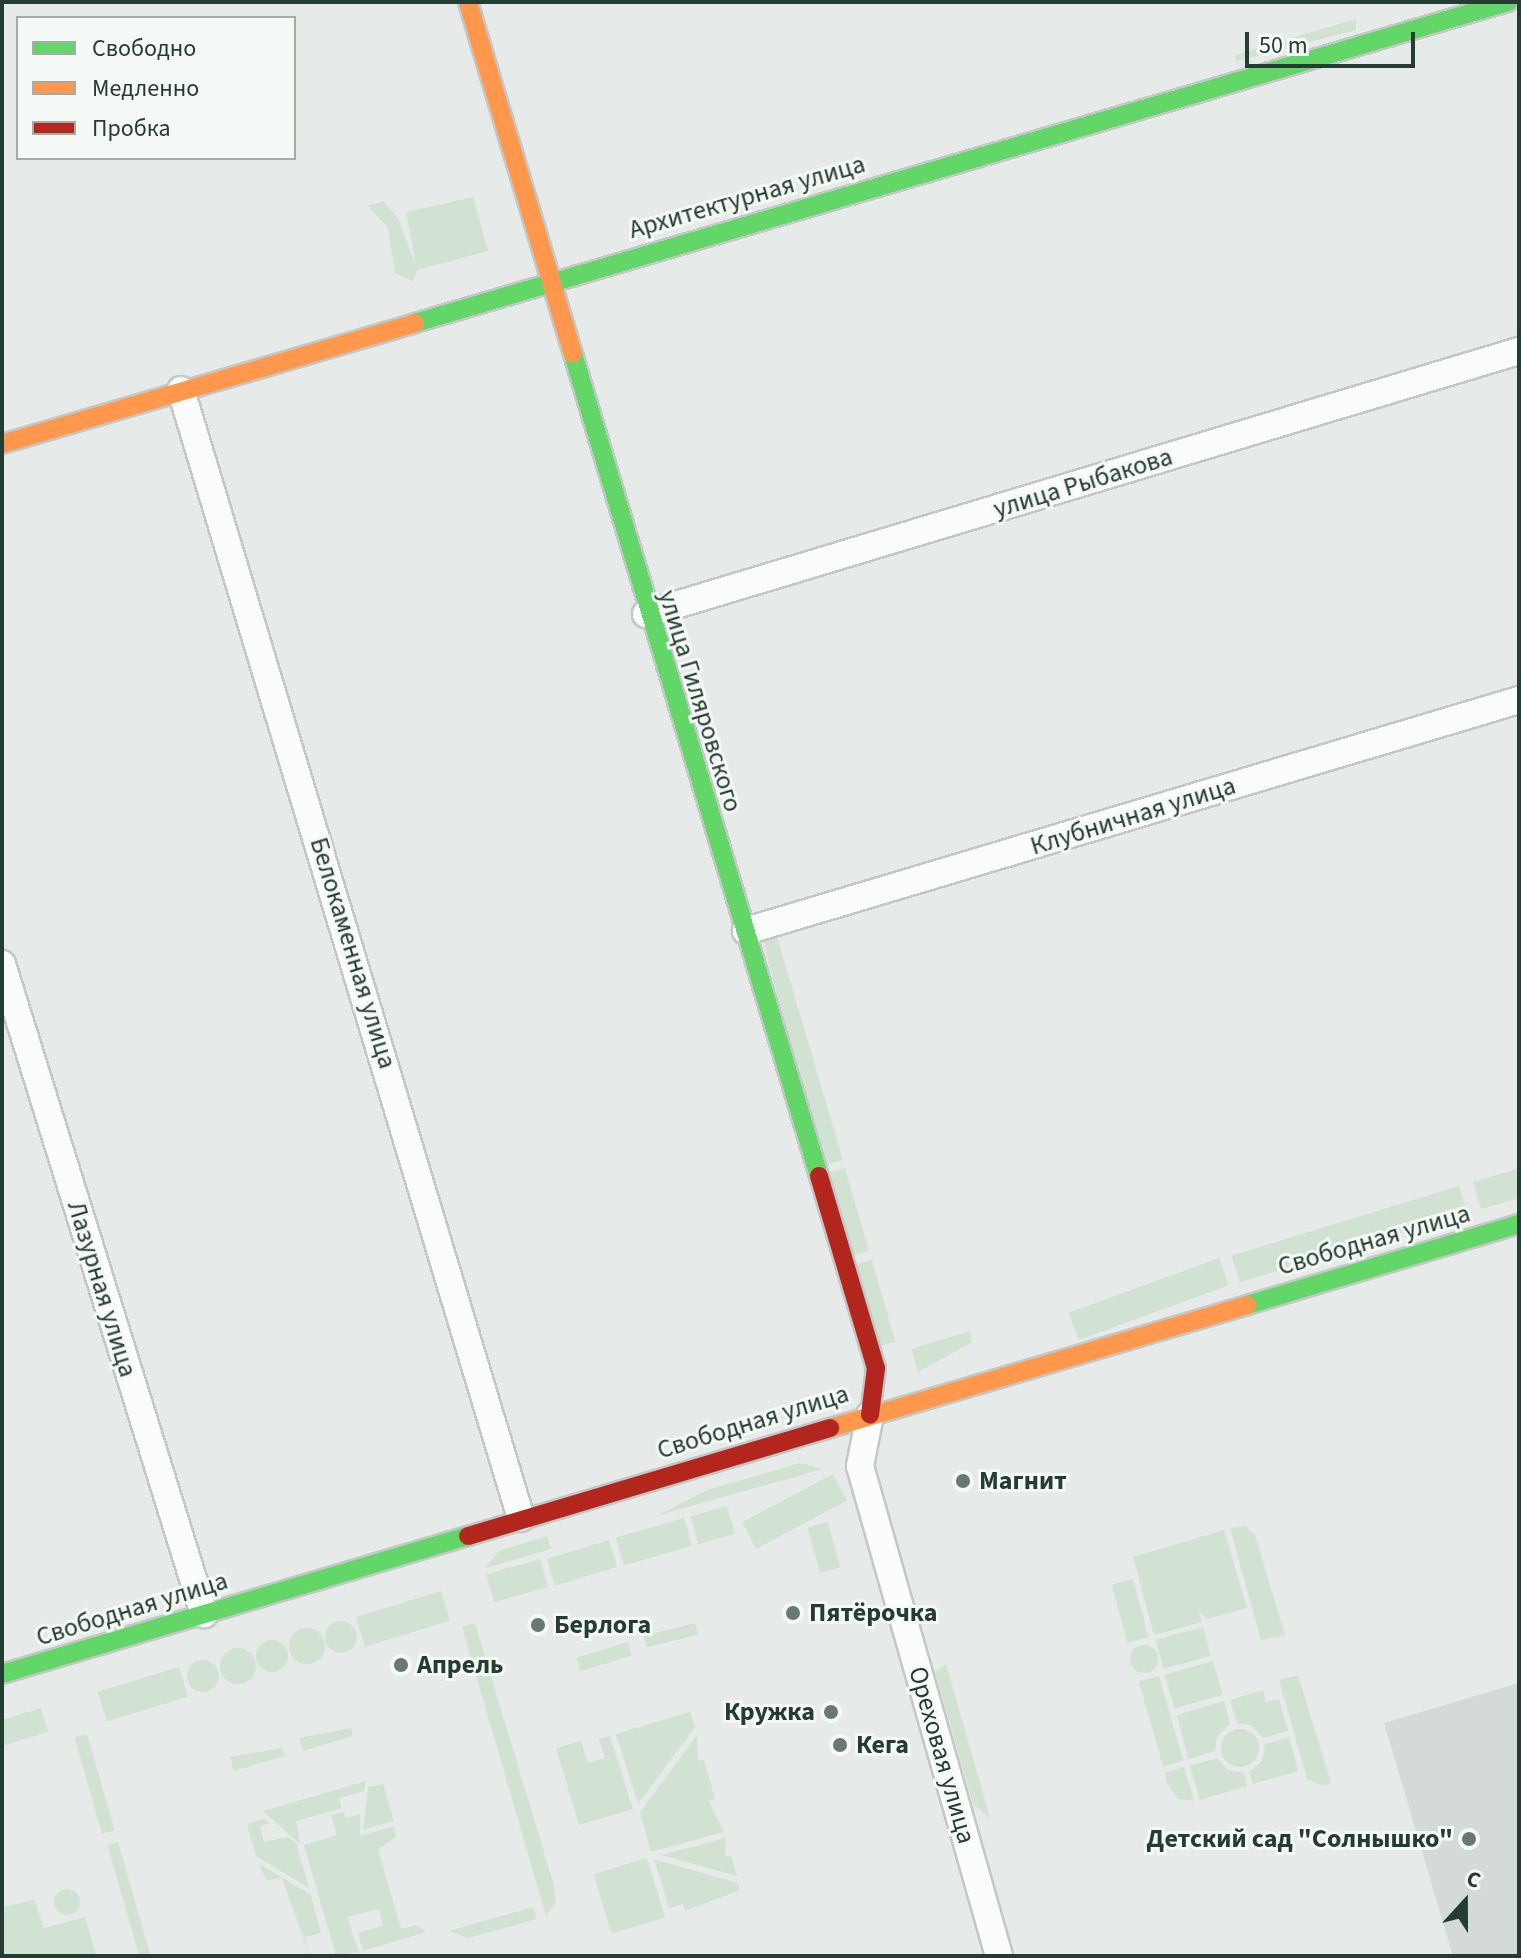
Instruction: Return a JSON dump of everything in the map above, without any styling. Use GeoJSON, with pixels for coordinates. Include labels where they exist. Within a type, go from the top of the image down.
{"type":"FeatureCollection","features":[{"type":"Feature","properties":{"kind":"street","name":"улица Гиляровского"},"geometry":{"type":"LineString","coordinates":[[468,2],[646,614],[746,931],[876,1368],[870,1415]]}},
{"type":"Feature","properties":{"kind":"street","name":"Архитектурная улица"},"geometry":{"type":"LineString","coordinates":[[2,444],[1508,2]]}},
{"type":"Feature","properties":{"kind":"street","name":"улица Рыбакова"},"geometry":{"type":"LineString","coordinates":[[646,614],[1519,351]]}},
{"type":"Feature","properties":{"kind":"street","name":"Белокаменная улица"},"geometry":{"type":"LineString","coordinates":[[181,390],[521,1518]]}},
{"type":"Feature","properties":{"kind":"street","name":"Клубничная улица"},"geometry":{"type":"LineString","coordinates":[[746,931],[1519,700]]}},
{"type":"Feature","properties":{"kind":"street","name":"Лазурная улица"},"geometry":{"type":"LineString","coordinates":[[2,964],[204,1614]]}},
{"type":"Feature","properties":{"kind":"street","name":"Свободная улица"},"geometry":{"type":"LineString","coordinates":[[2,1674],[1519,1224]]}},
{"type":"Feature","properties":{"kind":"street","name":"Ореховая улица"},"geometry":{"type":"LineString","coordinates":[[870,1415],[860,1466],[999,1956]]}},
{"type":"Feature","properties":{"kind":"shaded area","name":"Детский сад \"Солнышко\""},"geometry":{"type":"Polygon","coordinates":[[[1519,1683],[1519,1956],[1453,1956],[1384,1723],[1519,1683]]]}},
{"type":"Feature","properties":{"kind":"green space"},"geometry":{"type":"Polygon","coordinates":[[[1356,19],[1356,30],[1236,61],[1235,55],[1356,19]]]}},
{"type":"Feature","properties":{"kind":"green space"},"geometry":{"type":"Polygon","coordinates":[[[473,197],[488,251],[417,270],[413,281],[395,273],[388,228],[368,206],[383,201],[398,218],[416,266],[406,212],[473,197]]]}},
{"type":"Feature","properties":{"kind":"green space"},"geometry":{"type":"Polygon","coordinates":[[[775,930],[843,1160],[821,1166],[763,940],[775,930]]]}},
{"type":"Feature","properties":{"kind":"green space"},"geometry":{"type":"Polygon","coordinates":[[[845,1168],[869,1251],[848,1257],[824,1174],[845,1168]]]}},
{"type":"Feature","properties":{"kind":"green space"},"geometry":{"type":"Polygon","coordinates":[[[1517,1169],[1519,1198],[1481,1209],[1473,1182],[1517,1169]]]}},
{"type":"Feature","properties":{"kind":"green space"},"geometry":{"type":"Polygon","coordinates":[[[1459,1186],[1467,1213],[1240,1282],[1231,1256],[1459,1186]]]}},
{"type":"Feature","properties":{"kind":"green space"},"geometry":{"type":"Polygon","coordinates":[[[1219,1258],[1229,1285],[1079,1340],[1069,1313],[1219,1258]]]}},
{"type":"Feature","properties":{"kind":"green space"},"geometry":{"type":"Polygon","coordinates":[[[872,1260],[895,1342],[873,1348],[850,1266],[872,1260]]]}},
{"type":"Feature","properties":{"kind":"green space"},"geometry":{"type":"Polygon","coordinates":[[[970,1331],[972,1342],[918,1372],[911,1349],[970,1331]]]}},
{"type":"Feature","properties":{"kind":"green space"},"geometry":{"type":"Polygon","coordinates":[[[800,1463],[823,1469],[656,1516],[707,1490],[800,1463]]]}},
{"type":"Feature","properties":{"kind":"green space"},"geometry":{"type":"Polygon","coordinates":[[[833,1474],[847,1500],[756,1549],[742,1522],[833,1474]]]}},
{"type":"Feature","properties":{"kind":"green space"},"geometry":{"type":"Polygon","coordinates":[[[727,1506],[735,1534],[698,1544],[690,1516],[727,1506]]]}},
{"type":"Feature","properties":{"kind":"green space"},"geometry":{"type":"Polygon","coordinates":[[[684,1518],[692,1546],[624,1565],[616,1538],[684,1518]]]}},
{"type":"Feature","properties":{"kind":"green space"},"geometry":{"type":"Polygon","coordinates":[[[828,1522],[840,1567],[820,1573],[808,1527],[828,1522]]]}},
{"type":"Feature","properties":{"kind":"green space"},"geometry":{"type":"Polygon","coordinates":[[[1245,1526],[1255,1535],[1285,1635],[1261,1640],[1230,1528],[1245,1526]]]}},
{"type":"Feature","properties":{"kind":"green space"},"geometry":{"type":"Polygon","coordinates":[[[1224,1530],[1247,1608],[1207,1619],[1199,1612],[1202,1622],[1154,1635],[1133,1557],[1224,1530]]]}},
{"type":"Feature","properties":{"kind":"green space"},"geometry":{"type":"Polygon","coordinates":[[[547,1536],[551,1549],[485,1568],[499,1551],[547,1536]]]}},
{"type":"Feature","properties":{"kind":"green space"},"geometry":{"type":"Polygon","coordinates":[[[609,1540],[617,1567],[555,1586],[547,1559],[609,1540]]]}},
{"type":"Feature","properties":{"kind":"green space"},"geometry":{"type":"Polygon","coordinates":[[[540,1559],[548,1587],[494,1602],[486,1574],[540,1559]]]}},
{"type":"Feature","properties":{"kind":"green space"},"geometry":{"type":"Polygon","coordinates":[[[1133,1579],[1149,1637],[1127,1643],[1112,1585],[1133,1579]]]}},
{"type":"Feature","properties":{"kind":"green space"},"geometry":{"type":"Polygon","coordinates":[[[441,1591],[450,1621],[365,1647],[356,1617],[441,1591]]]}},
{"type":"Feature","properties":{"kind":"green space"},"geometry":{"type":"Polygon","coordinates":[[[341,1621],[352,1626],[357,1637],[352,1648],[341,1653],[330,1648],[325,1637],[330,1626],[341,1621]]]}},
{"type":"Feature","properties":{"kind":"green space"},"geometry":{"type":"Polygon","coordinates":[[[475,1623],[553,1882],[556,1902],[546,1916],[462,1627],[475,1623]]]}},
{"type":"Feature","properties":{"kind":"green space"},"geometry":{"type":"Polygon","coordinates":[[[695,1623],[698,1635],[646,1647],[644,1636],[695,1623]]]}},
{"type":"Feature","properties":{"kind":"green space"},"geometry":{"type":"Polygon","coordinates":[[[1203,1627],[1211,1656],[1163,1669],[1156,1640],[1203,1627]]]}},
{"type":"Feature","properties":{"kind":"green space"},"geometry":{"type":"Polygon","coordinates":[[[307,1628],[320,1633],[325,1646],[320,1659],[307,1664],[294,1659],[289,1646],[294,1633],[307,1628]]]}},
{"type":"Feature","properties":{"kind":"green space"},"geometry":{"type":"Polygon","coordinates":[[[272,1640],[283,1645],[288,1656],[283,1667],[272,1672],[261,1667],[256,1656],[261,1645],[272,1640]]]}},
{"type":"Feature","properties":{"kind":"green space"},"geometry":{"type":"Polygon","coordinates":[[[628,1642],[632,1655],[580,1671],[576,1658],[628,1642]]]}},
{"type":"Feature","properties":{"kind":"green space"},"geometry":{"type":"Polygon","coordinates":[[[1144,1645],[1154,1649],[1158,1659],[1154,1669],[1144,1673],[1134,1669],[1130,1659],[1134,1649],[1144,1645]]]}},
{"type":"Feature","properties":{"kind":"green space"},"geometry":{"type":"Polygon","coordinates":[[[238,1648],[251,1653],[256,1666],[251,1679],[238,1684],[225,1679],[220,1666],[225,1653],[238,1648]]]}},
{"type":"Feature","properties":{"kind":"green space"},"geometry":{"type":"Polygon","coordinates":[[[203,1660],[214,1665],[219,1676],[214,1687],[203,1692],[192,1687],[187,1676],[192,1665],[203,1660]]]}},
{"type":"Feature","properties":{"kind":"green space"},"geometry":{"type":"Polygon","coordinates":[[[1213,1661],[1223,1695],[1175,1708],[1165,1675],[1213,1661]]]}},
{"type":"Feature","properties":{"kind":"green space"},"geometry":{"type":"Polygon","coordinates":[[[946,1664],[990,1818],[973,1804],[935,1672],[946,1664]]]}},
{"type":"Feature","properties":{"kind":"green space"},"geometry":{"type":"Polygon","coordinates":[[[179,1667],[188,1697],[107,1721],[98,1692],[179,1667]]]}},
{"type":"Feature","properties":{"kind":"green space"},"geometry":{"type":"Polygon","coordinates":[[[1298,1675],[1331,1783],[1323,1786],[1307,1779],[1279,1680],[1298,1675]]]}},
{"type":"Feature","properties":{"kind":"green space"},"geometry":{"type":"Polygon","coordinates":[[[1159,1676],[1183,1761],[1163,1766],[1139,1682],[1159,1676]]]}},
{"type":"Feature","properties":{"kind":"green space"},"geometry":{"type":"Polygon","coordinates":[[[1263,1690],[1266,1702],[1279,1699],[1288,1731],[1263,1738],[1251,1725],[1237,1723],[1230,1700],[1263,1690]]]}},
{"type":"Feature","properties":{"kind":"green space"},"geometry":{"type":"Polygon","coordinates":[[[1224,1701],[1230,1724],[1217,1737],[1215,1751],[1188,1759],[1177,1715],[1224,1701]]]}},
{"type":"Feature","properties":{"kind":"green space"},"geometry":{"type":"Polygon","coordinates":[[[41,1708],[48,1732],[2,1746],[2,1720],[41,1708]]]}},
{"type":"Feature","properties":{"kind":"green space"},"geometry":{"type":"Polygon","coordinates":[[[690,1712],[695,1727],[638,1804],[616,1734],[690,1712]]]}},
{"type":"Feature","properties":{"kind":"green space"},"geometry":{"type":"Polygon","coordinates":[[[351,1728],[353,1736],[303,1751],[299,1738],[351,1728]]]}},
{"type":"Feature","properties":{"kind":"green space"},"geometry":{"type":"Polygon","coordinates":[[[1240,1729],[1254,1734],[1259,1748],[1254,1762],[1240,1767],[1226,1762],[1221,1748],[1226,1734],[1240,1729]]]}},
{"type":"Feature","properties":{"kind":"green space"},"geometry":{"type":"Polygon","coordinates":[[[87,1734],[115,1830],[102,1834],[75,1738],[87,1734]]]}},
{"type":"Feature","properties":{"kind":"green space"},"geometry":{"type":"Polygon","coordinates":[[[697,1735],[698,1761],[704,1760],[715,1799],[709,1801],[724,1832],[651,1852],[640,1812],[697,1735]]]}},
{"type":"Feature","properties":{"kind":"green space"},"geometry":{"type":"Polygon","coordinates":[[[610,1736],[633,1809],[579,1825],[556,1748],[581,1741],[588,1763],[605,1758],[599,1739],[610,1736]]]}},
{"type":"Feature","properties":{"kind":"green space"},"geometry":{"type":"Polygon","coordinates":[[[1289,1737],[1298,1771],[1253,1784],[1249,1772],[1262,1761],[1265,1744],[1289,1737]]]}},
{"type":"Feature","properties":{"kind":"green space"},"geometry":{"type":"Polygon","coordinates":[[[282,1748],[285,1756],[234,1771],[230,1757],[282,1748]]]}},
{"type":"Feature","properties":{"kind":"green space"},"geometry":{"type":"Polygon","coordinates":[[[1217,1758],[1228,1770],[1244,1773],[1247,1786],[1200,1800],[1190,1766],[1217,1758]]]}},
{"type":"Feature","properties":{"kind":"green space"},"geometry":{"type":"Polygon","coordinates":[[[1184,1767],[1194,1801],[1178,1799],[1167,1783],[1165,1773],[1184,1767]]]}},
{"type":"Feature","properties":{"kind":"green space"},"geometry":{"type":"Polygon","coordinates":[[[366,1781],[364,1791],[339,1798],[342,1808],[296,1821],[300,1844],[263,1811],[366,1781]]]}},
{"type":"Feature","properties":{"kind":"green space"},"geometry":{"type":"Polygon","coordinates":[[[383,1784],[394,1821],[363,1830],[368,1787],[383,1784]]]}},
{"type":"Feature","properties":{"kind":"green space"},"geometry":{"type":"Polygon","coordinates":[[[343,1812],[346,1818],[360,1814],[360,1836],[395,1826],[396,1837],[378,1849],[401,1929],[417,1925],[426,1932],[363,1951],[358,1933],[383,1926],[379,1909],[347,1917],[359,1952],[336,1956],[304,1845],[337,1835],[331,1815],[343,1812]]]}},
{"type":"Feature","properties":{"kind":"green space"},"geometry":{"type":"Polygon","coordinates":[[[264,1819],[270,1823],[260,1826],[264,1842],[288,1837],[296,1843],[309,1888],[256,1856],[247,1824],[264,1819]]]}},
{"type":"Feature","properties":{"kind":"green space"},"geometry":{"type":"Polygon","coordinates":[[[726,1838],[725,1857],[731,1856],[737,1876],[661,1855],[726,1838]]]}},
{"type":"Feature","properties":{"kind":"green space"},"geometry":{"type":"Polygon","coordinates":[[[118,1842],[151,1956],[139,1956],[107,1845],[118,1842]]]}},
{"type":"Feature","properties":{"kind":"green space"},"geometry":{"type":"Polygon","coordinates":[[[647,1858],[665,1917],[612,1934],[593,1874],[647,1858]]]}},
{"type":"Feature","properties":{"kind":"green space"},"geometry":{"type":"Polygon","coordinates":[[[654,1859],[738,1883],[740,1890],[685,1911],[683,1904],[669,1908],[654,1859]]]}},
{"type":"Feature","properties":{"kind":"green space"},"geometry":{"type":"Polygon","coordinates":[[[258,1863],[311,1895],[321,1933],[305,1937],[310,1956],[282,1878],[267,1880],[258,1863]]]}},
{"type":"Feature","properties":{"kind":"green space"},"geometry":{"type":"Polygon","coordinates":[[[67,1889],[77,1892],[80,1902],[77,1912],[67,1915],[57,1912],[54,1902],[57,1892],[67,1889]]]}},
{"type":"Feature","properties":{"kind":"green space"},"geometry":{"type":"Polygon","coordinates":[[[34,1899],[44,1928],[85,1917],[96,1955],[2,1956],[2,1908],[34,1899]]]}},
{"type":"Feature","properties":{"kind":"green space"},"geometry":{"type":"Polygon","coordinates":[[[533,1907],[537,1919],[468,1938],[449,1931],[533,1907]]]}},
{"type":"Feature","properties":{"kind":"traffic: fast"},"geometry":{"type":"LineString","coordinates":[[415,323],[1508,2]]}},
{"type":"Feature","properties":{"kind":"traffic: fast"},"geometry":{"type":"LineString","coordinates":[[573,354],[819,1176]]}},
{"type":"Feature","properties":{"kind":"traffic: fast"},"geometry":{"type":"LineString","coordinates":[[1247,1305],[1519,1224]]}},
{"type":"Feature","properties":{"kind":"traffic: fast"},"geometry":{"type":"LineString","coordinates":[[2,1674],[468,1536]]}},
{"type":"Feature","properties":{"kind":"traffic: slow"},"geometry":{"type":"LineString","coordinates":[[468,2],[573,354]]}},
{"type":"Feature","properties":{"kind":"traffic: slow"},"geometry":{"type":"LineString","coordinates":[[2,444],[415,323]]}},
{"type":"Feature","properties":{"kind":"traffic: slow"},"geometry":{"type":"LineString","coordinates":[[830,1428],[1247,1305]]}},
{"type":"Feature","properties":{"kind":"traffic: jam"},"geometry":{"type":"LineString","coordinates":[[819,1176],[876,1368],[870,1415]]}},
{"type":"Feature","properties":{"kind":"traffic: jam"},"geometry":{"type":"LineString","coordinates":[[468,1536],[830,1428]]}},
{"type":"Feature","properties":{"kind":"place","name":"Магнит"},"geometry":{"type":"Point","coordinates":[963,1481]}},
{"type":"Feature","properties":{"kind":"place","name":"Пятёрочка"},"geometry":{"type":"Point","coordinates":[793,1613]}},
{"type":"Feature","properties":{"kind":"place","name":"Берлога"},"geometry":{"type":"Point","coordinates":[538,1625]}},
{"type":"Feature","properties":{"kind":"place","name":"Апрель"},"geometry":{"type":"Point","coordinates":[401,1665]}},
{"type":"Feature","properties":{"kind":"place","name":"Кружка"},"geometry":{"type":"Point","coordinates":[831,1712]}},
{"type":"Feature","properties":{"kind":"place","name":"Кега"},"geometry":{"type":"Point","coordinates":[840,1745]}},
{"type":"Feature","properties":{"kind":"place","name":"Детский сад \"Солнышко\""},"geometry":{"type":"Point","coordinates":[1469,1839]}}]}
